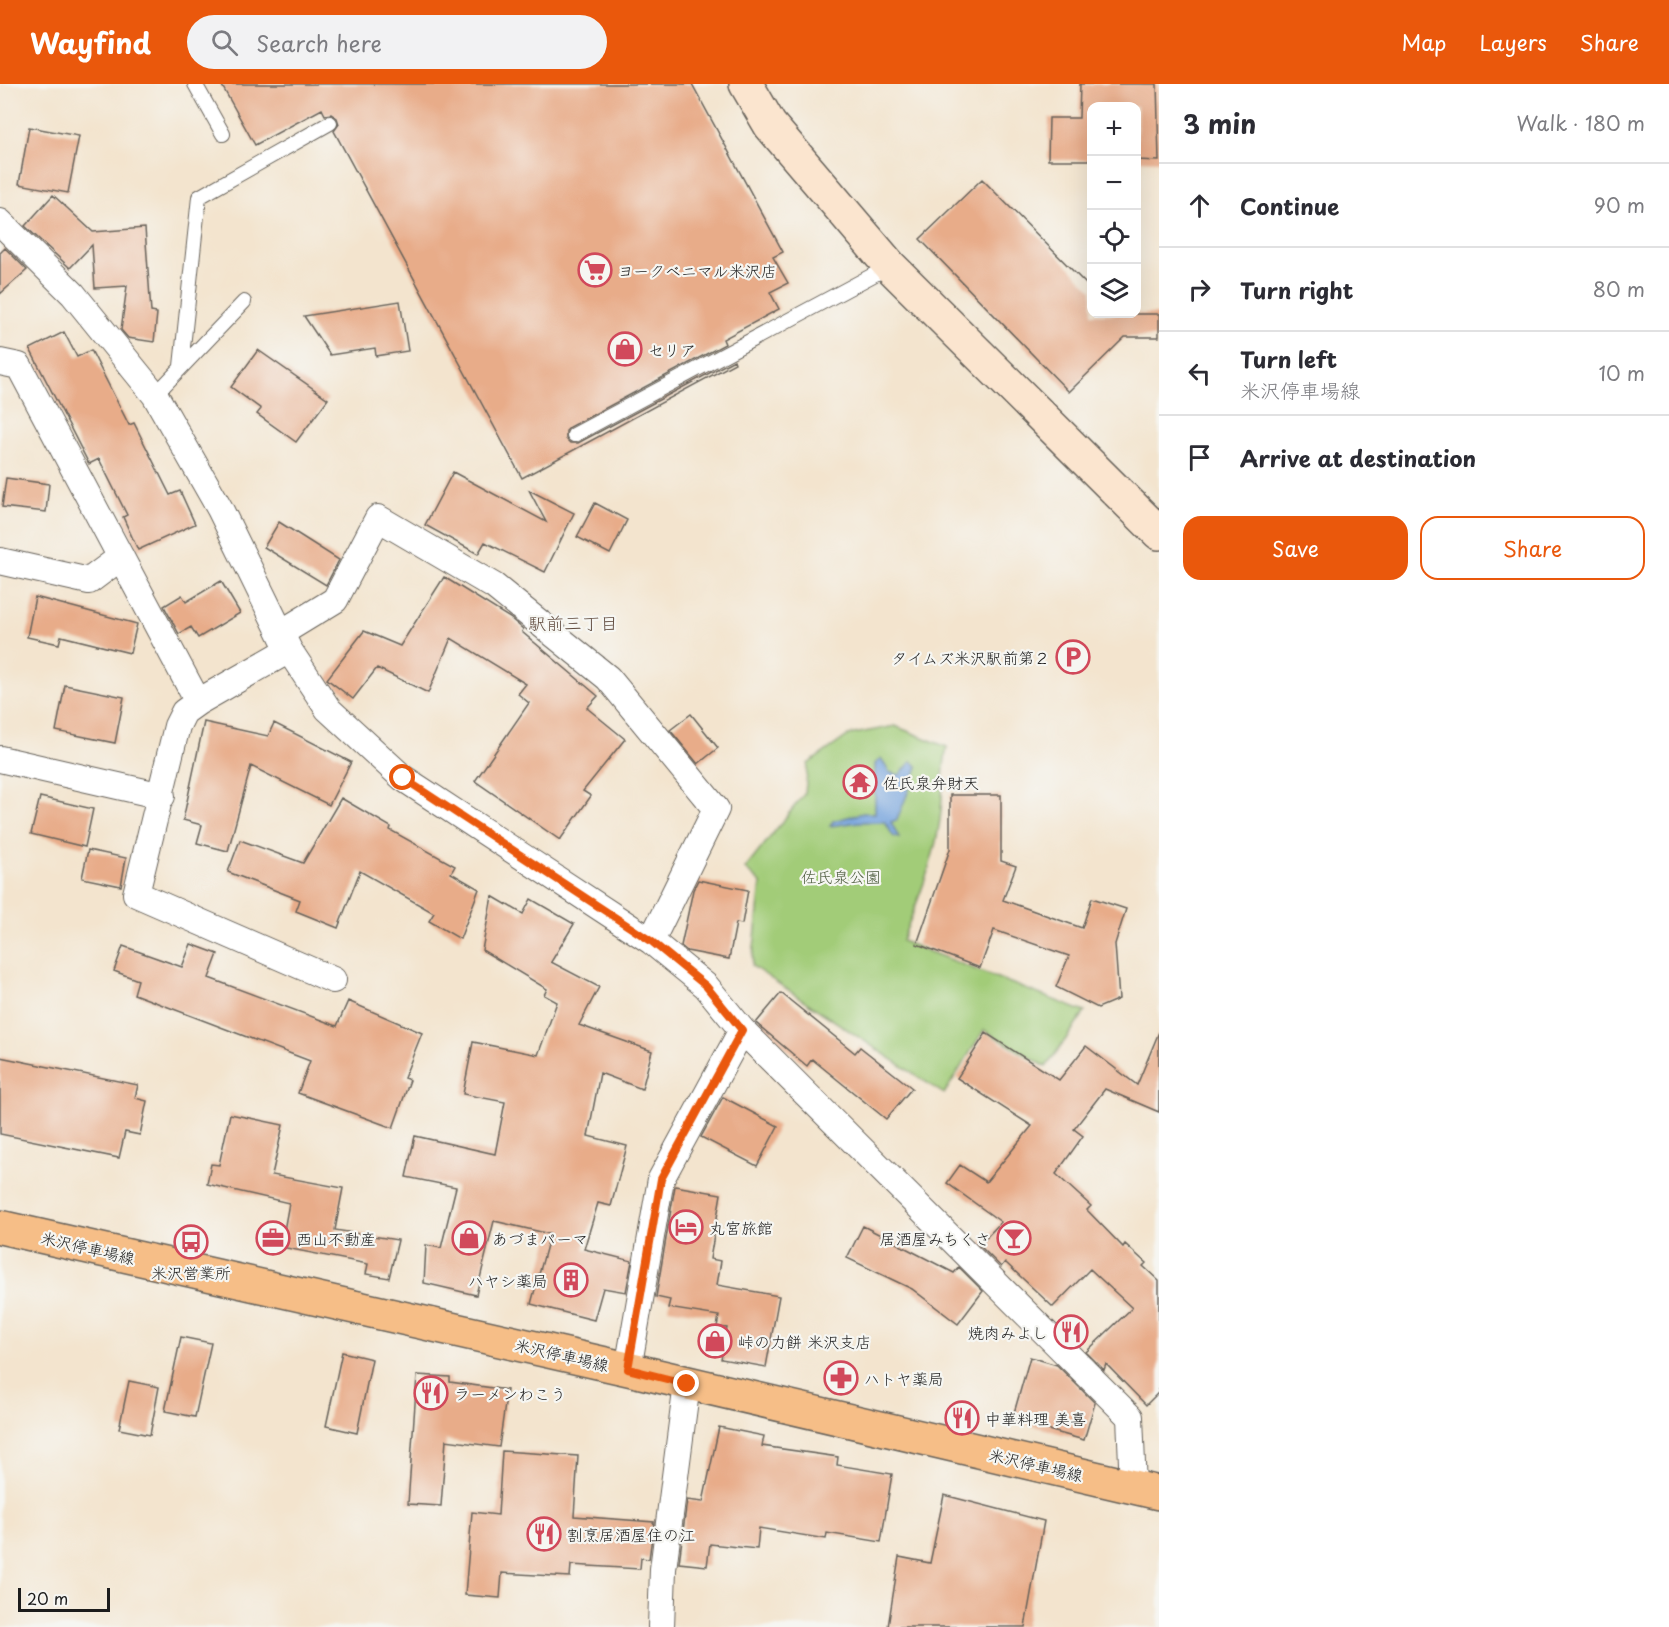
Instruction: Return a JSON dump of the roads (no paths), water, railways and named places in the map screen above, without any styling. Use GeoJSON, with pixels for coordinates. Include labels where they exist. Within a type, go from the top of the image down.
{"type":"FeatureCollection","features":[{"type":"Feature","properties":{"kind":"main road","name":"米沢停車場線"},"geometry":{"type":"LineString","coordinates":[[0,1227],[628,1369],[1146,1490]]}},
{"type":"Feature","properties":{"kind":"street"},"geometry":{"type":"LineString","coordinates":[[746,84],[770,125],[890,266],[1159,533]]}},
{"type":"Feature","properties":{"kind":"street"},"geometry":{"type":"LineString","coordinates":[[0,222],[73,294],[155,395],[220,509],[285,642],[328,709],[403,778],[651,941],[706,986],[742,1030],[1130,1418],[1146,1490]]}},
{"type":"Feature","properties":{"kind":"street"},"geometry":{"type":"LineString","coordinates":[[0,362],[19,366],[198,702]]}},
{"type":"Feature","properties":{"kind":"street"},"geometry":{"type":"LineString","coordinates":[[333,980],[136,894],[162,796],[177,726],[184,712],[285,642],[335,600],[378,518],[494,586],[608,678],[716,809],[651,941]]}},
{"type":"Feature","properties":{"kind":"street"},"geometry":{"type":"LineString","coordinates":[[0,561],[89,581],[121,557]]}},
{"type":"Feature","properties":{"kind":"street"},"geometry":{"type":"LineString","coordinates":[[0,759],[162,796]]}},
{"type":"Feature","properties":{"kind":"street"},"geometry":{"type":"LineString","coordinates":[[628,1369],[661,1179],[742,1030]]}},
{"type":"Feature","properties":{"kind":"street"},"geometry":{"type":"LineString","coordinates":[[661,1627],[663,1569],[687,1384]]}},
{"type":"Feature","properties":{"kind":"lane"},"geometry":{"type":"LineString","coordinates":[[195,84],[223,134]]}},
{"type":"Feature","properties":{"kind":"lane"},"geometry":{"type":"LineString","coordinates":[[180,366],[199,197],[330,123]]}},
{"type":"Feature","properties":{"kind":"lane"},"geometry":{"type":"LineString","coordinates":[[574,435],[890,266]]}},
{"type":"Feature","properties":{"kind":"lane"},"geometry":{"type":"LineString","coordinates":[[155,395],[180,366],[244,302]]}},
{"type":"Feature","properties":{"kind":"water"},"geometry":{"type":"Polygon","coordinates":[[[881,758],[889,772],[899,775],[912,761],[918,767],[897,820],[891,822],[899,838],[893,836],[885,822],[859,822],[830,826],[833,821],[863,813],[875,813],[875,764],[881,758]]]}},
{"type":"Feature","properties":{"kind":"place","name":"ヨークベニマル米沢店"},"geometry":{"type":"Point","coordinates":[595,270]}},
{"type":"Feature","properties":{"kind":"place","name":"セリア"},"geometry":{"type":"Point","coordinates":[625,349]}},
{"type":"Feature","properties":{"kind":"place","name":"タイムズ米沢駅前第２"},"geometry":{"type":"Point","coordinates":[1073,657]}},
{"type":"Feature","properties":{"kind":"place","name":"佐氏泉弁財天"},"geometry":{"type":"Point","coordinates":[860,782]}},
{"type":"Feature","properties":{"kind":"place","name":"丸宮旅館"},"geometry":{"type":"Point","coordinates":[686,1227]}},
{"type":"Feature","properties":{"kind":"place","name":"西山不動産"},"geometry":{"type":"Point","coordinates":[273,1238]}},
{"type":"Feature","properties":{"kind":"place","name":"あづまパーマ"},"geometry":{"type":"Point","coordinates":[469,1238]}},
{"type":"Feature","properties":{"kind":"place","name":"居酒屋みちくさ"},"geometry":{"type":"Point","coordinates":[1014,1238]}},
{"type":"Feature","properties":{"kind":"place","name":"米沢営業所"},"geometry":{"type":"Point","coordinates":[191,1242]}},
{"type":"Feature","properties":{"kind":"place","name":"ハヤシ薬局"},"geometry":{"type":"Point","coordinates":[571,1280]}},
{"type":"Feature","properties":{"kind":"place","name":"焼肉みよし"},"geometry":{"type":"Point","coordinates":[1071,1332]}},
{"type":"Feature","properties":{"kind":"place","name":"峠の力餅 米沢支店"},"geometry":{"type":"Point","coordinates":[715,1341]}},
{"type":"Feature","properties":{"kind":"place","name":"ハトヤ薬局"},"geometry":{"type":"Point","coordinates":[841,1378]}},
{"type":"Feature","properties":{"kind":"place","name":"ラーメンわこう"},"geometry":{"type":"Point","coordinates":[431,1393]}},
{"type":"Feature","properties":{"kind":"place","name":"中華料理 美喜"},"geometry":{"type":"Point","coordinates":[962,1418]}},
{"type":"Feature","properties":{"kind":"place","name":"割烹居酒屋住の江"},"geometry":{"type":"Point","coordinates":[544,1534]}},
{"type":"Feature","properties":{"kind":"district","name":"駅前三丁目"},"geometry":{"type":"Point","coordinates":[573,622]}},
{"type":"Feature","properties":{"kind":"park label","name":"佐氏泉公園"},"geometry":{"type":"Point","coordinates":[841,876]}}]}
